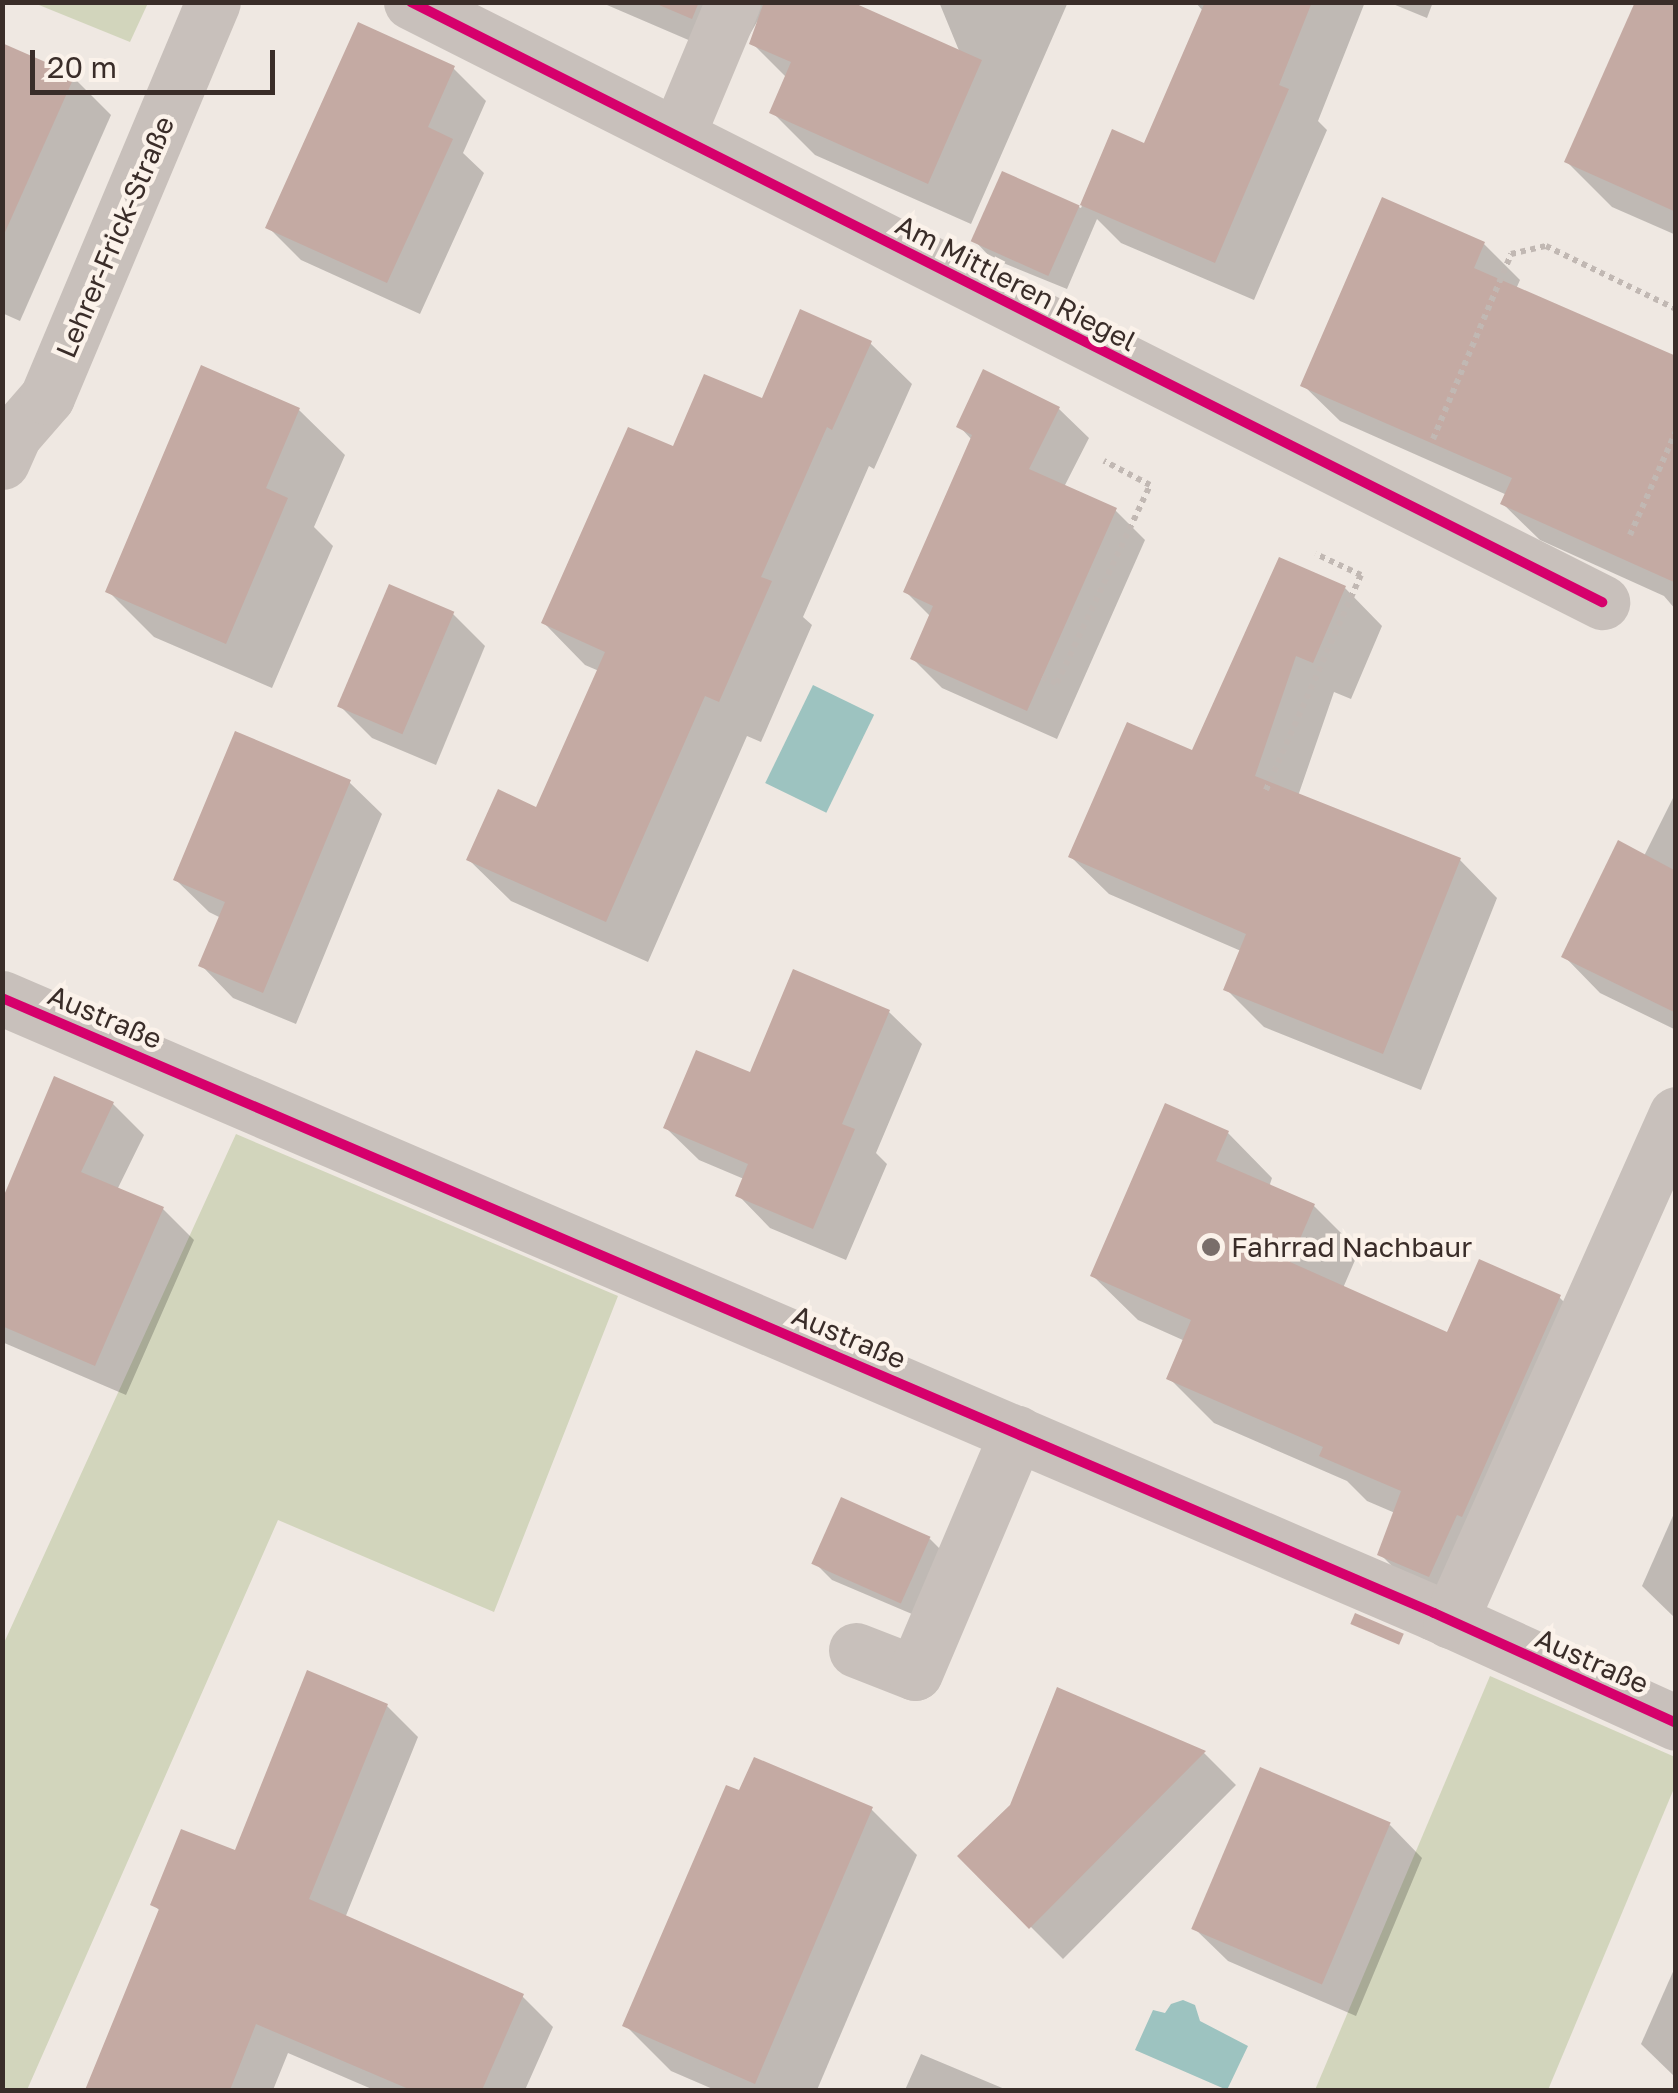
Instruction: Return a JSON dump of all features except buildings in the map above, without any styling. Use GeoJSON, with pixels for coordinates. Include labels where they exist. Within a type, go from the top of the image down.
{"type":"FeatureCollection","features":[{"type":"Feature","properties":{"kind":"street","name":"Lehrer-Frick-Straße"},"geometry":{"type":"LineString","coordinates":[[2,462],[14,435],[47,397],[213,2]]}},
{"type":"Feature","properties":{"kind":"street","name":"Am Mittleren Riegel"},"geometry":{"type":"LineString","coordinates":[[411,2],[1602,602]]}},
{"type":"Feature","properties":{"kind":"street"},"geometry":{"type":"LineString","coordinates":[[678,136],[732,2]]}},
{"type":"Feature","properties":{"kind":"street","name":"Austraße"},"geometry":{"type":"LineString","coordinates":[[2,998],[1017,1433],[1676,1723]]}},
{"type":"Feature","properties":{"kind":"street"},"geometry":{"type":"LineString","coordinates":[[1450,1621],[1676,1114]]}},
{"type":"Feature","properties":{"kind":"street"},"geometry":{"type":"LineString","coordinates":[[856,1650],[915,1673],[1017,1433]]}},
{"type":"Feature","properties":{"kind":"path"},"geometry":{"type":"LineString","coordinates":[[1405,504],[1510,254],[1546,246],[1676,309]]}},
{"type":"Feature","properties":{"kind":"path"},"geometry":{"type":"LineString","coordinates":[[1602,602],[1676,431]]}},
{"type":"Feature","properties":{"kind":"path"},"geometry":{"type":"LineString","coordinates":[[1042,677],[1057,683],[1150,485],[1104,461]]}},
{"type":"Feature","properties":{"kind":"path"},"geometry":{"type":"LineString","coordinates":[[1266,790],[1361,576],[1316,554]]}},
{"type":"Feature","properties":{"kind":"green space"},"geometry":{"type":"Polygon","coordinates":[[[34,3],[148,3],[130,42],[34,3]]]}},
{"type":"Feature","properties":{"kind":"green space"},"geometry":{"type":"Polygon","coordinates":[[[236,1134],[618,1296],[494,1612],[278,1520],[27,2090],[3,2090],[3,1645],[236,1134]]]}},
{"type":"Feature","properties":{"kind":"green space"},"geometry":{"type":"Polygon","coordinates":[[[1490,1676],[1675,1757],[1675,1786],[1548,2090],[1315,2090],[1490,1676]]]}},
{"type":"Feature","properties":{"kind":"water"},"geometry":{"type":"Polygon","coordinates":[[[813,685],[874,715],[826,813],[765,783],[813,685]]]}},
{"type":"Feature","properties":{"kind":"water"},"geometry":{"type":"Polygon","coordinates":[[[1183,2000],[1195,2005],[1200,2021],[1248,2046],[1227,2090],[1135,2050],[1153,2010],[1165,2013],[1171,2004],[1183,2000]]]}},
{"type":"Feature","properties":{"kind":"cycle path"},"geometry":{"type":"LineString","coordinates":[[411,2],[1602,602]]}},
{"type":"Feature","properties":{"kind":"cycle path"},"geometry":{"type":"LineString","coordinates":[[2,998],[1434,1613],[1676,1723]]}},
{"type":"Feature","properties":{"kind":"place","name":"Fahrrad Nachbaur"},"geometry":{"type":"Point","coordinates":[1211,1247]}}]}
